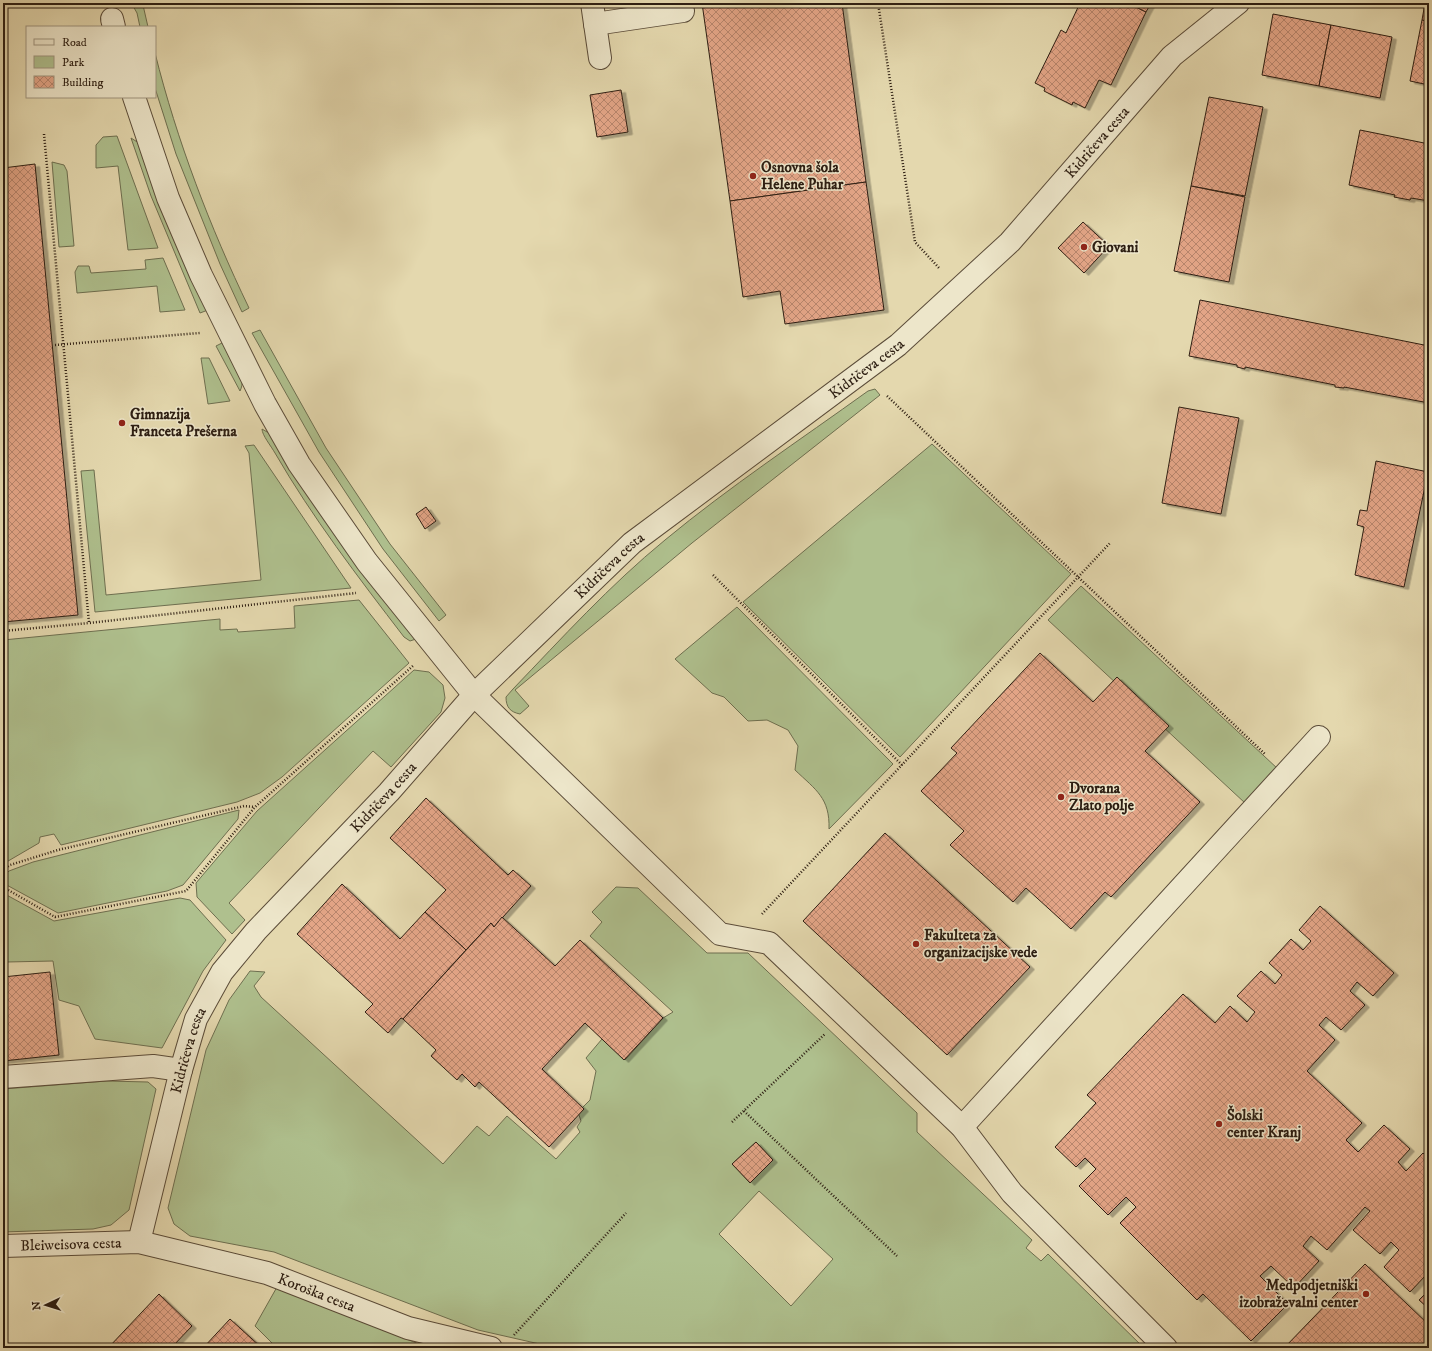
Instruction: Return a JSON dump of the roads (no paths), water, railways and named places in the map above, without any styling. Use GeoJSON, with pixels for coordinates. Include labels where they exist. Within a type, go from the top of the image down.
{"type":"FeatureCollection","features":[{"type":"Feature","properties":{"kind":"street"},"geometry":{"type":"LineString","coordinates":[[592,3],[600,58]]}},
{"type":"Feature","properties":{"kind":"street","name":"Kidričeva cesta"},"geometry":{"type":"LineString","coordinates":[[139,1242],[181,1070],[196,1019],[222,972],[256,931],[389,792],[474,694],[632,542],[898,346],[958,288],[1010,242],[1172,56],[1238,3]]}},
{"type":"Feature","properties":{"kind":"street"},"geometry":{"type":"LineString","coordinates":[[595,24],[683,11]]}},
{"type":"Feature","properties":{"kind":"street"},"geometry":{"type":"LineString","coordinates":[[134,98],[168,198],[201,275],[265,404],[298,464],[367,562],[474,694],[720,934],[769,943],[962,1127],[1012,1193],[1166,1348]]}},
{"type":"Feature","properties":{"kind":"street"},"geometry":{"type":"LineString","coordinates":[[962,1127],[1318,737]]}},
{"type":"Feature","properties":{"kind":"street"},"geometry":{"type":"LineString","coordinates":[[3,1077],[153,1066],[181,1070]]}},
{"type":"Feature","properties":{"kind":"street","name":"Bleiweisova cesta"},"geometry":{"type":"LineString","coordinates":[[3,1246],[139,1242]]}},
{"type":"Feature","properties":{"kind":"street","name":"Koroška cesta"},"geometry":{"type":"LineString","coordinates":[[139,1242],[267,1274],[408,1328],[491,1348]]}},
{"type":"Feature","properties":{"kind":"place","name":"Osnovna šola Helene Puhar"},"geometry":{"type":"Point","coordinates":[753,176]}},
{"type":"Feature","properties":{"kind":"place","name":"Giovani"},"geometry":{"type":"Point","coordinates":[1084,247]}},
{"type":"Feature","properties":{"kind":"place","name":"Gimnazija Franceta Prešerna"},"geometry":{"type":"Point","coordinates":[122,423]}},
{"type":"Feature","properties":{"kind":"place","name":"Dvorana Zlato polje"},"geometry":{"type":"Point","coordinates":[1061,797]}},
{"type":"Feature","properties":{"kind":"place","name":"Fakulteta za organizacijske vede"},"geometry":{"type":"Point","coordinates":[916,944]}},
{"type":"Feature","properties":{"kind":"place","name":"Šolski center Kranj"},"geometry":{"type":"Point","coordinates":[1219,1124]}},
{"type":"Feature","properties":{"kind":"place","name":"Medpodjetniški izobraževalni center"},"geometry":{"type":"Point","coordinates":[1366,1294]}}]}
